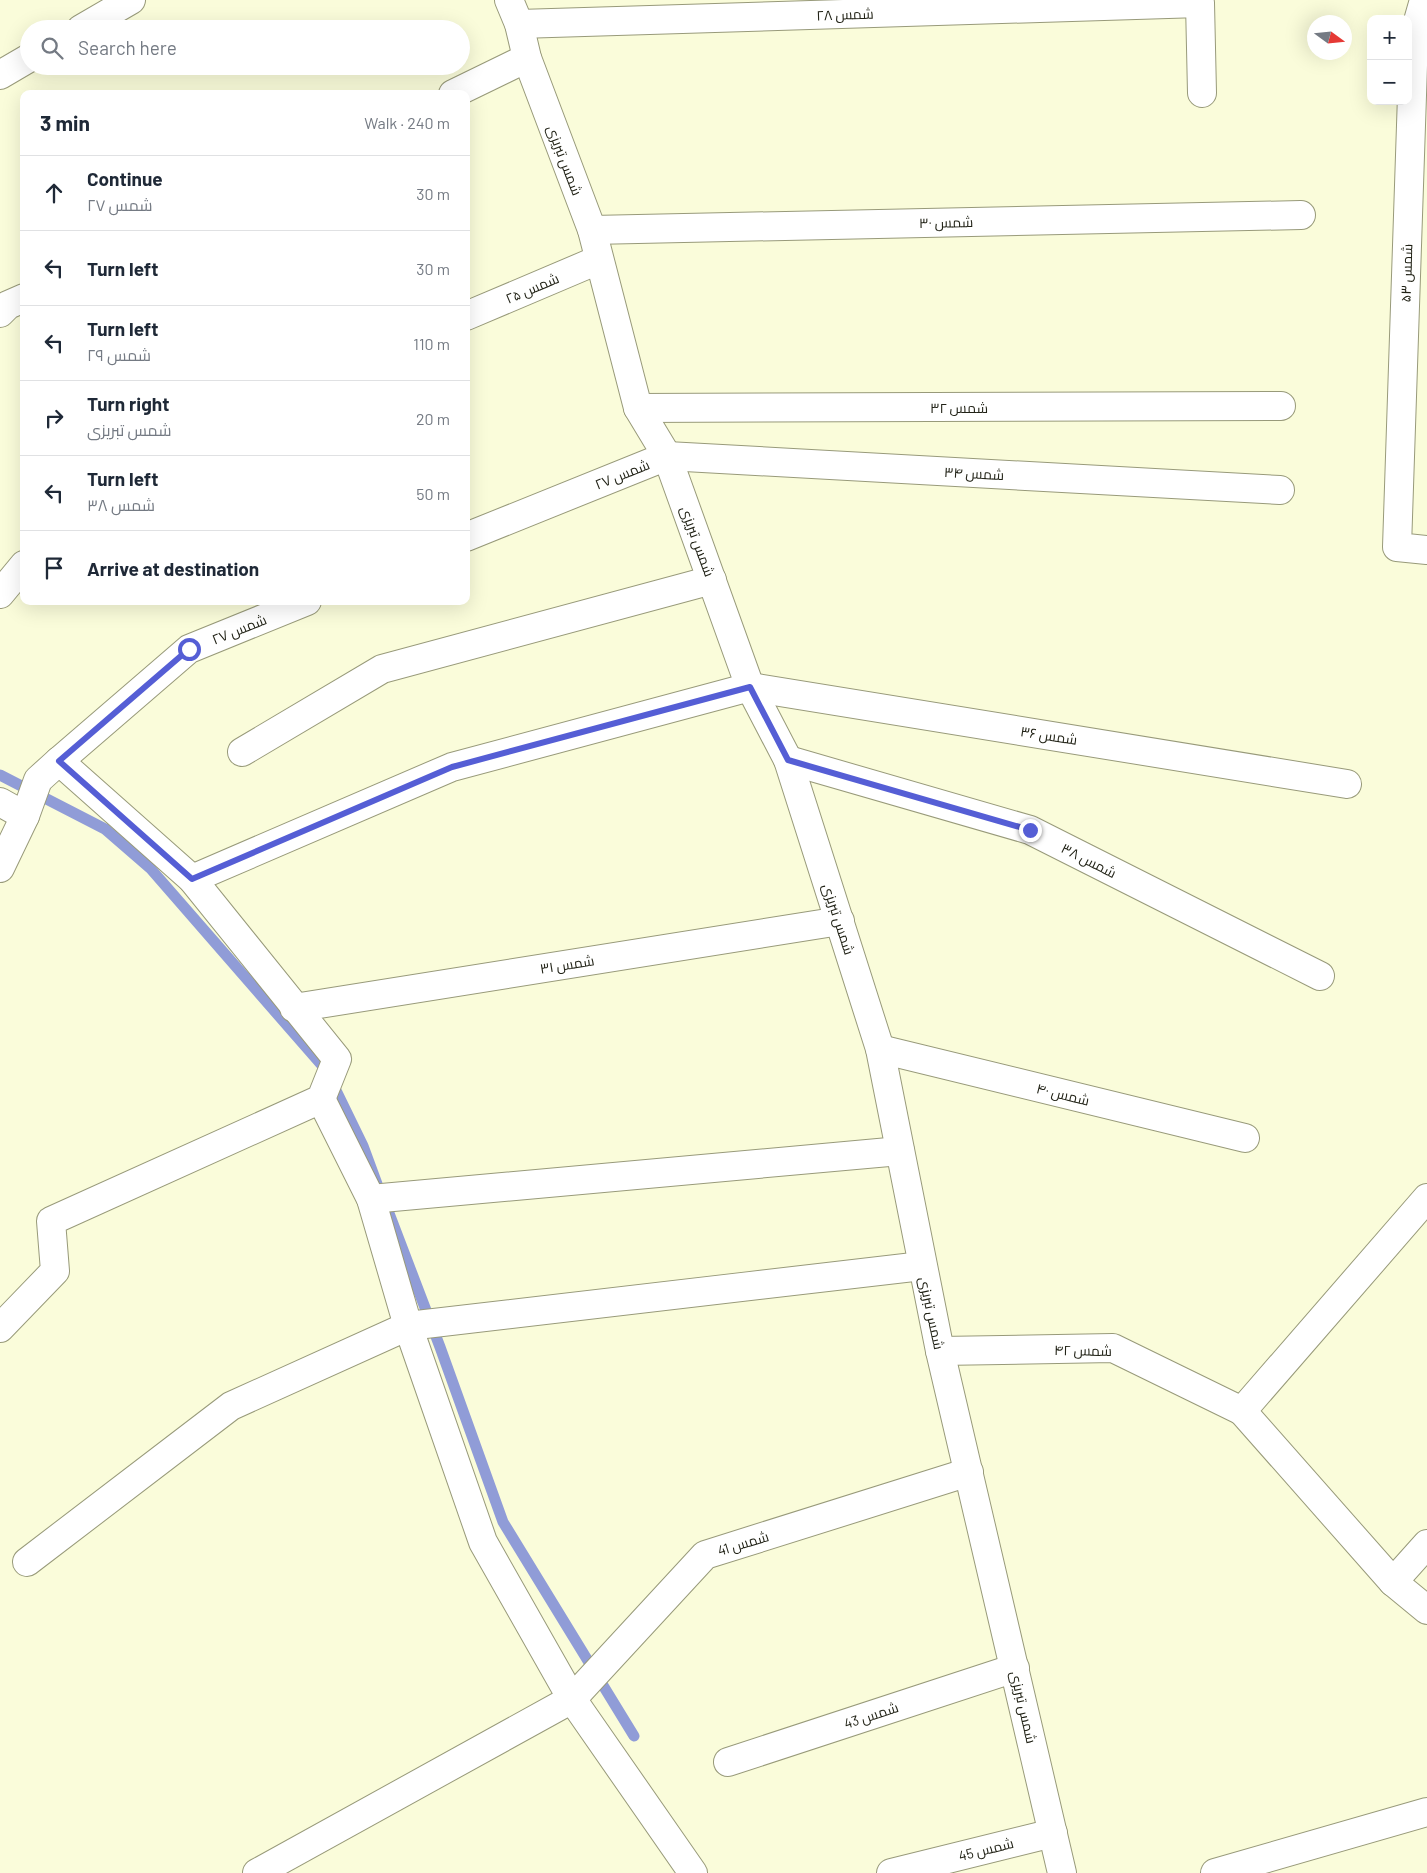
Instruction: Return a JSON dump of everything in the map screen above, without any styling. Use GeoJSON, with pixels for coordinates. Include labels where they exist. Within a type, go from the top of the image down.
{"type":"FeatureCollection","features":[{"type":"Feature","properties":{"kind":"street"},"geometry":{"type":"LineString","coordinates":[[97,20],[131,0]]}},
{"type":"Feature","properties":{"kind":"street","name":"شمس ۵۳"},"geometry":{"type":"LineString","coordinates":[[1424,0],[1414,35],[1397,547],[1427,550]]}},
{"type":"Feature","properties":{"kind":"street","name":"شمس ۲۸"},"geometry":{"type":"LineString","coordinates":[[514,12],[1200,3],[1202,93]]}},
{"type":"Feature","properties":{"kind":"street","name":"شمس تبریزی"},"geometry":{"type":"LineString","coordinates":[[514,12],[527,58],[592,230],[598,260],[638,408],[667,456],[750,687],[788,760],[880,1049],[940,1351],[1062,1873]]}},
{"type":"Feature","properties":{"kind":"street"},"geometry":{"type":"LineString","coordinates":[[461,90],[527,58]]}},
{"type":"Feature","properties":{"kind":"street"},"geometry":{"type":"LineString","coordinates":[[0,75],[20,63]]}},
{"type":"Feature","properties":{"kind":"street","name":"شمس ۳۰"},"geometry":{"type":"LineString","coordinates":[[592,230],[1301,215]]}},
{"type":"Feature","properties":{"kind":"street","name":"شمس ۲۵"},"geometry":{"type":"LineString","coordinates":[[470,314],[598,260]]}},
{"type":"Feature","properties":{"kind":"street"},"geometry":{"type":"LineString","coordinates":[[0,313],[8,305],[20,300]]}},
{"type":"Feature","properties":{"kind":"street","name":"شمس ۳۲"},"geometry":{"type":"LineString","coordinates":[[638,408],[1281,406]]}},
{"type":"Feature","properties":{"kind":"street","name":"شمس ۳۴"},"geometry":{"type":"LineString","coordinates":[[667,456],[1280,490]]}},
{"type":"Feature","properties":{"kind":"street","name":"شمس ۲۷"},"geometry":{"type":"LineString","coordinates":[[470,535],[667,456]]}},
{"type":"Feature","properties":{"kind":"street"},"geometry":{"type":"LineString","coordinates":[[0,594],[20,569]]}},
{"type":"Feature","properties":{"kind":"street"},"geometry":{"type":"LineString","coordinates":[[242,752],[382,669],[712,580]]}},
{"type":"Feature","properties":{"kind":"street","name":"شمس ۲۷"},"geometry":{"type":"LineString","coordinates":[[25,816],[38,780],[189,649],[297,605]]}},
{"type":"Feature","properties":{"kind":"street"},"geometry":{"type":"LineString","coordinates":[[192,879],[452,767],[750,687]]}},
{"type":"Feature","properties":{"kind":"street","name":"شمس ۳۶"},"geometry":{"type":"LineString","coordinates":[[750,687],[1347,784]]}},
{"type":"Feature","properties":{"kind":"street","name":"شمس ۳۸"},"geometry":{"type":"LineString","coordinates":[[788,760],[1030,830],[1320,976]]}},
{"type":"Feature","properties":{"kind":"street"},"geometry":{"type":"LineString","coordinates":[[0,1328],[55,1271],[52,1221],[322,1099],[337,1059],[192,879],[59,761]]}},
{"type":"Feature","properties":{"kind":"street"},"geometry":{"type":"LineString","coordinates":[[0,802],[25,816],[0,868]]}},
{"type":"Feature","properties":{"kind":"street","name":"شمس ۳۱"},"geometry":{"type":"LineString","coordinates":[[294,1008],[840,921]]}},
{"type":"Feature","properties":{"kind":"street","name":"شمس ۴۰"},"geometry":{"type":"LineString","coordinates":[[880,1049],[1245,1138]]}},
{"type":"Feature","properties":{"kind":"street"},"geometry":{"type":"LineString","coordinates":[[322,1099],[372,1199],[408,1326],[483,1542],[572,1699],[693,1873]]}},
{"type":"Feature","properties":{"kind":"street"},"geometry":{"type":"LineString","coordinates":[[372,1199],[900,1151]]}},
{"type":"Feature","properties":{"kind":"street"},"geometry":{"type":"LineString","coordinates":[[1242,1411],[1427,1198]]}},
{"type":"Feature","properties":{"kind":"street"},"geometry":{"type":"LineString","coordinates":[[28,1562],[231,1406],[408,1326],[922,1266]]}},
{"type":"Feature","properties":{"kind":"street","name":"شمس ۴۲"},"geometry":{"type":"LineString","coordinates":[[940,1351],[1114,1348],[1242,1411],[1393,1582],[1427,1610]]}},
{"type":"Feature","properties":{"kind":"street","name":"شمس 41"},"geometry":{"type":"LineString","coordinates":[[257,1873],[572,1699],[705,1555],[969,1472]]}},
{"type":"Feature","properties":{"kind":"street"},"geometry":{"type":"LineString","coordinates":[[1393,1582],[1427,1544]]}},
{"type":"Feature","properties":{"kind":"street","name":"شمس 43"},"geometry":{"type":"LineString","coordinates":[[728,1762],[1014,1668]]}},
{"type":"Feature","properties":{"kind":"street"},"geometry":{"type":"LineString","coordinates":[[1215,1873],[1427,1812]]}},
{"type":"Feature","properties":{"kind":"street","name":"شمس 45"},"geometry":{"type":"LineString","coordinates":[[891,1873],[1053,1833]]}},
{"type":"Feature","properties":{"kind":"waterway"},"geometry":{"type":"LineString","coordinates":[[0,775],[105,829],[150,868],[326,1070],[363,1146],[377,1184]]}},
{"type":"Feature","properties":{"kind":"waterway"},"geometry":{"type":"LineString","coordinates":[[387,1208],[440,1347],[503,1522],[634,1736]]}},
{"type":"Feature","properties":{"kind":"route"},"geometry":{"type":"LineString","coordinates":[[189,649],[59,761],[192,879],[452,767],[750,687],[788,760],[1030,830]]}}]}
